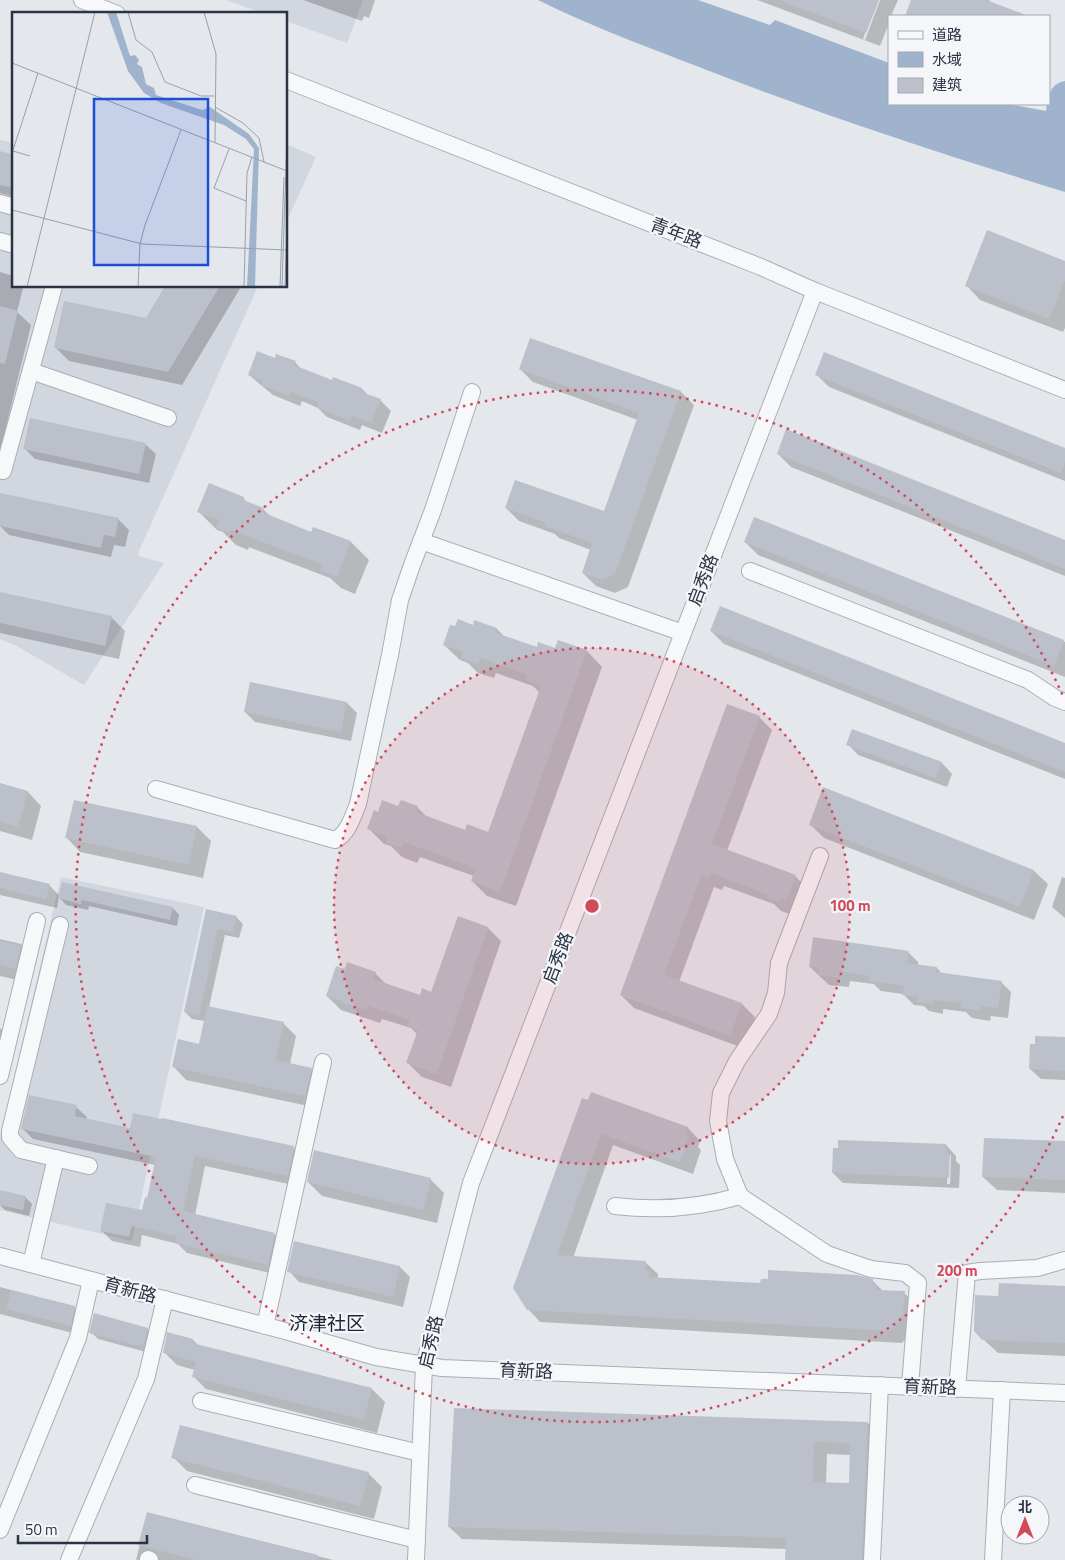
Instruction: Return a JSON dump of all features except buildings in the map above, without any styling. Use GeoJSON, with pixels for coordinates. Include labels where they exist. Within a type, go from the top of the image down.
{"type":"FeatureCollection","features":[{"type":"Feature","properties":{"kind":"street"},"geometry":{"type":"LineString","coordinates":[[82,0],[112,12]]}},
{"type":"Feature","properties":{"kind":"street","name":"青年路"},"geometry":{"type":"LineString","coordinates":[[288,86],[761,267],[815,291],[1065,390]]}},
{"type":"Feature","properties":{"kind":"street"},"geometry":{"type":"LineString","coordinates":[[3,471],[53,288]]}},
{"type":"Feature","properties":{"kind":"street","name":"启秀路"},"geometry":{"type":"LineString","coordinates":[[416,1560],[424,1365],[471,1183],[815,291]]}},
{"type":"Feature","properties":{"kind":"street"},"geometry":{"type":"LineString","coordinates":[[31,370],[168,418]]}},
{"type":"Feature","properties":{"kind":"street"},"geometry":{"type":"LineString","coordinates":[[156,789],[335,840],[341,837],[348,827],[358,804],[400,600],[433,510],[472,392]]}},
{"type":"Feature","properties":{"kind":"street"},"geometry":{"type":"LineString","coordinates":[[421,541],[683,633]]}},
{"type":"Feature","properties":{"kind":"street"},"geometry":{"type":"LineString","coordinates":[[750,571],[1028,680],[1055,698],[1065,702]]}},
{"type":"Feature","properties":{"kind":"street"},"geometry":{"type":"LineString","coordinates":[[820,856],[779,963],[776,993],[769,1014],[738,1061],[721,1094],[718,1122],[729,1173],[740,1196],[827,1254],[871,1269],[905,1274],[918,1284],[910,1386]]}},
{"type":"Feature","properties":{"kind":"street"},"geometry":{"type":"LineString","coordinates":[[0,1076],[37,921]]}},
{"type":"Feature","properties":{"kind":"street"},"geometry":{"type":"LineString","coordinates":[[60,925],[10,1137],[21,1150],[89,1166]]}},
{"type":"Feature","properties":{"kind":"street"},"geometry":{"type":"LineString","coordinates":[[265,1326],[323,1062]]}},
{"type":"Feature","properties":{"kind":"street"},"geometry":{"type":"LineString","coordinates":[[31,1264],[56,1158]]}},
{"type":"Feature","properties":{"kind":"street"},"geometry":{"type":"LineString","coordinates":[[615,1206],[638,1209],[667,1209],[704,1204],[740,1196]]}},
{"type":"Feature","properties":{"kind":"street","name":"育新路"},"geometry":{"type":"LineString","coordinates":[[0,1256],[376,1357],[442,1368],[1065,1393]]}},
{"type":"Feature","properties":{"kind":"street"},"geometry":{"type":"LineString","coordinates":[[957,1388],[967,1274],[980,1271],[1038,1268],[1065,1260]]}},
{"type":"Feature","properties":{"kind":"street"},"geometry":{"type":"LineString","coordinates":[[0,1530],[78,1338],[91,1280]]}},
{"type":"Feature","properties":{"kind":"street"},"geometry":{"type":"LineString","coordinates":[[69,1560],[146,1379],[165,1300]]}},
{"type":"Feature","properties":{"kind":"street"},"geometry":{"type":"LineString","coordinates":[[872,1560],[880,1385]]}},
{"type":"Feature","properties":{"kind":"street"},"geometry":{"type":"LineString","coordinates":[[993,1560],[1002,1390]]}},
{"type":"Feature","properties":{"kind":"street"},"geometry":{"type":"LineString","coordinates":[[201,1400],[420,1454]]}},
{"type":"Feature","properties":{"kind":"street"},"geometry":{"type":"LineString","coordinates":[[195,1485],[417,1540]]}},
{"type":"Feature","properties":{"kind":"shaded area"},"geometry":{"type":"Polygon","coordinates":[[[226,0],[363,0],[347,43],[288,22],[288,12],[259,12],[226,0]]]}},
{"type":"Feature","properties":{"kind":"shaded area"},"geometry":{"type":"Polygon","coordinates":[[[0,140],[12,143],[12,288],[257,288],[139,551],[138,556],[164,563],[84,685],[15,645],[0,639],[0,140]]]}},
{"type":"Feature","properties":{"kind":"shaded area"},"geometry":{"type":"Polygon","coordinates":[[[288,145],[316,157],[288,219],[288,145]]]}},
{"type":"Feature","properties":{"kind":"shaded area"},"geometry":{"type":"Polygon","coordinates":[[[61,877],[204,907],[132,1241],[0,1210],[0,1137],[61,877]]]}},
{"type":"Feature","properties":{"kind":"water"},"geometry":{"type":"Polygon","coordinates":[[[538,0],[698,0],[770,25],[775,20],[888,63],[888,105],[1013,105],[1046,111],[1047,105],[1050,105],[1052,89],[1057,84],[1065,81],[1065,192],[927,148],[790,101],[578,18],[538,0]]]}},
{"type":"Feature","properties":{"kind":"district","name":"济津社区"},"geometry":{"type":"Point","coordinates":[327,1323]}}]}
